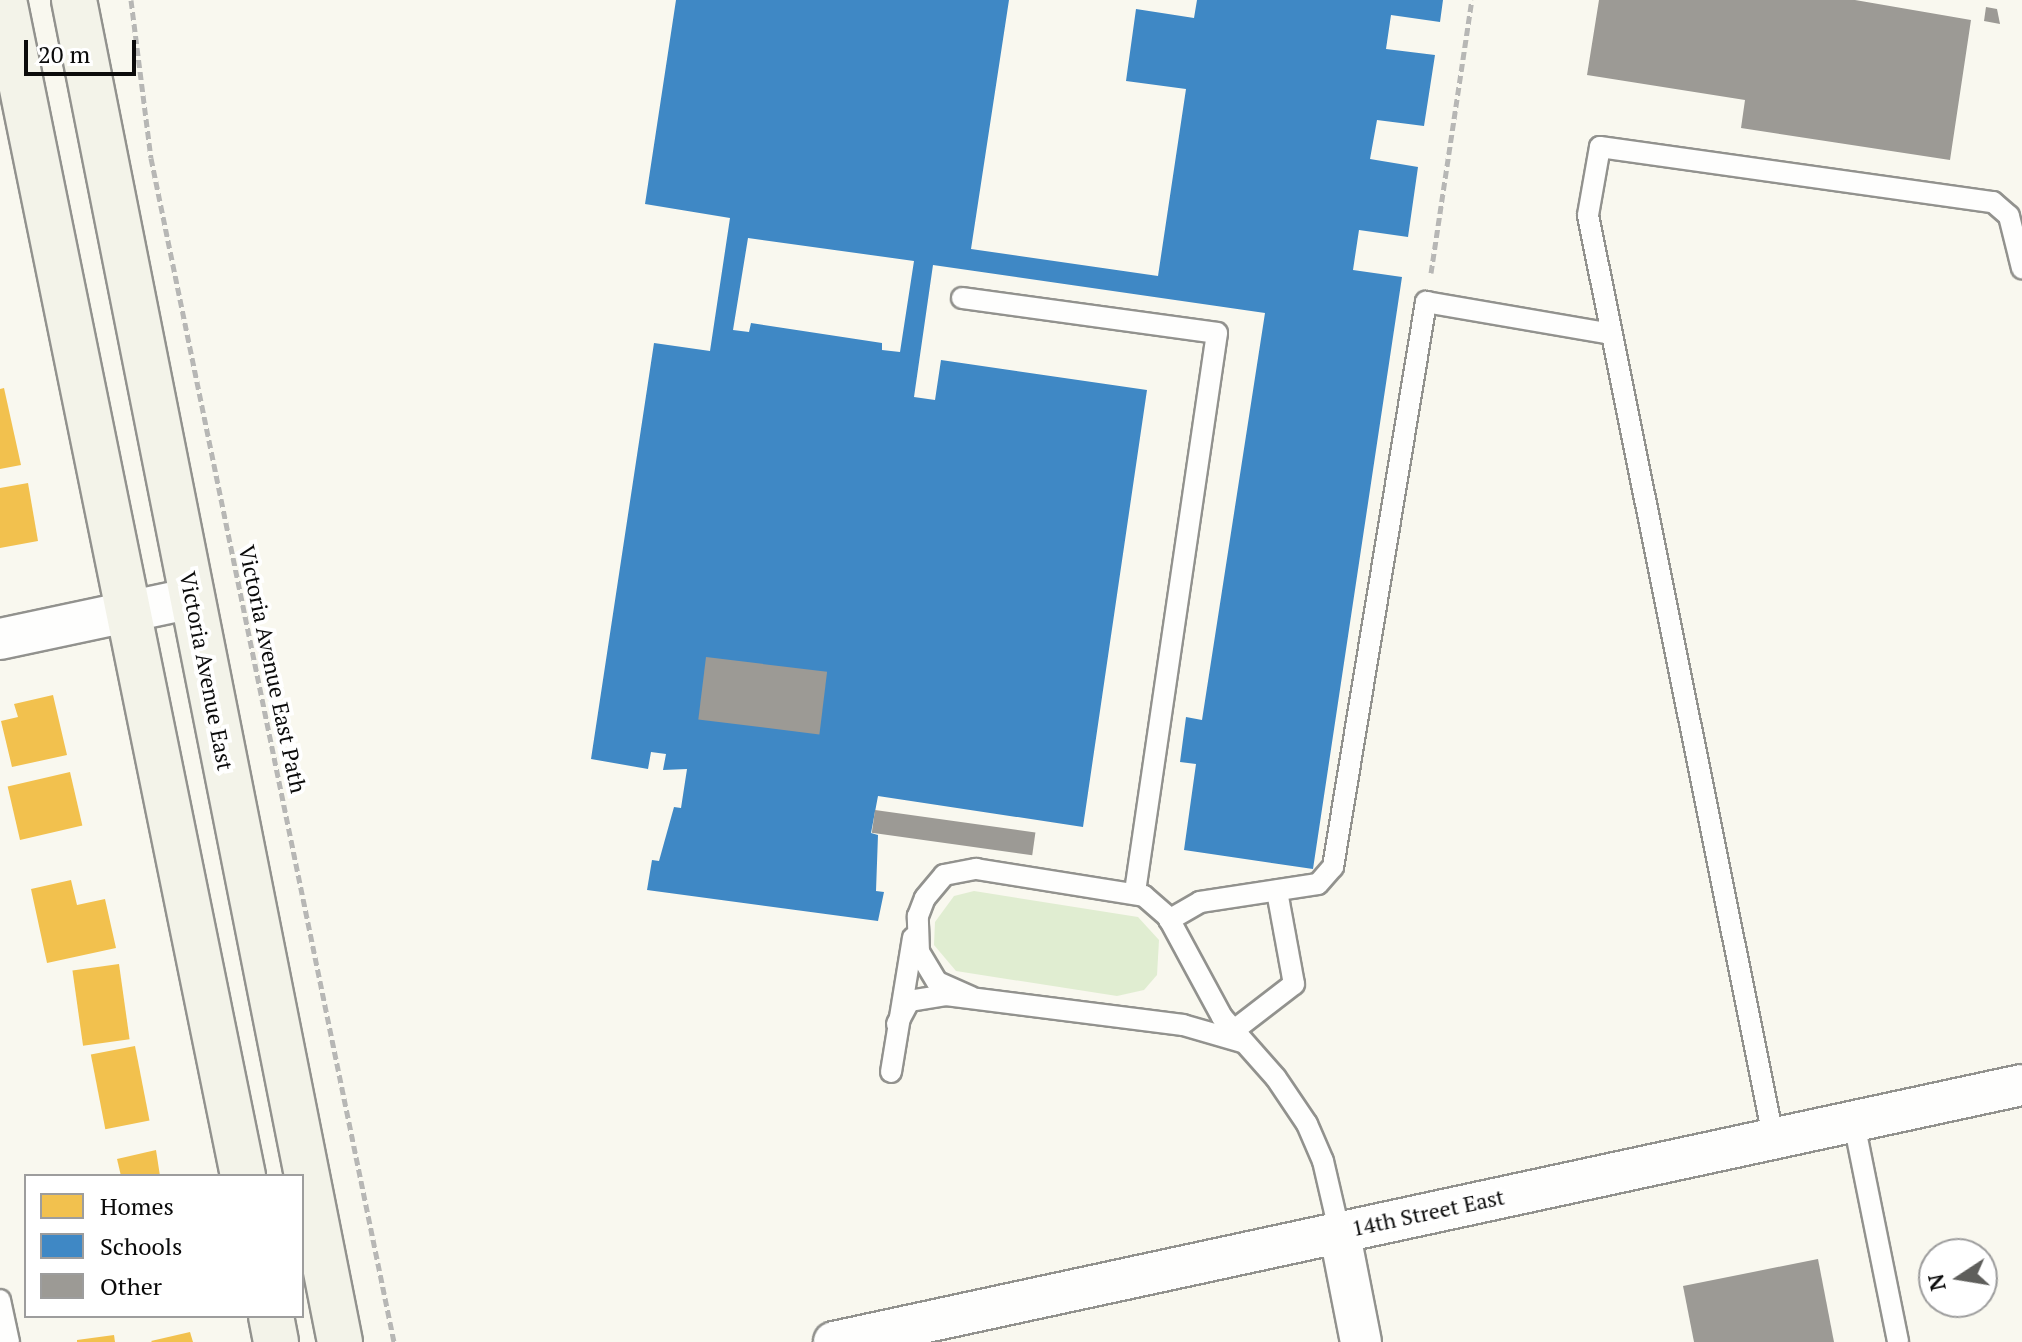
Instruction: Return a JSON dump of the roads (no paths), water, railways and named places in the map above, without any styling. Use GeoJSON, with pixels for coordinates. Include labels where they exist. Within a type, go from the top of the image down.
{"type":"FeatureCollection","features":[{"type":"Feature","properties":{"kind":"main road"},"geometry":{"type":"LineString","coordinates":[[4,0],[131,611],[243,1174]]}},
{"type":"Feature","properties":{"kind":"main road","name":"Victoria Avenue East"},"geometry":{"type":"LineString","coordinates":[[77,6],[340,1342]]}},
{"type":"Feature","properties":{"kind":"main road"},"geometry":{"type":"LineString","coordinates":[[271,1318],[276,1342]]}},
{"type":"Feature","properties":{"kind":"street"},"geometry":{"type":"LineString","coordinates":[[0,639],[193,598]]}},
{"type":"Feature","properties":{"kind":"street","name":"14th Street East"},"geometry":{"type":"LineString","coordinates":[[834,1342],[1339,1230],[1774,1141],[2022,1085]]}},
{"type":"Feature","properties":{"kind":"street"},"geometry":{"type":"LineString","coordinates":[[1339,1230],[1361,1342]]}},
{"type":"Feature","properties":{"kind":"lane"},"geometry":{"type":"LineString","coordinates":[[1774,1141],[1588,215],[1600,147],[1993,202],[2009,216],[2022,268]]}},
{"type":"Feature","properties":{"kind":"lane"},"geometry":{"type":"LineString","coordinates":[[962,298],[1217,333],[1135,892]]}},
{"type":"Feature","properties":{"kind":"lane"},"geometry":{"type":"LineString","coordinates":[[1169,920],[1191,904],[1318,884],[1333,867],[1426,302],[1611,334]]}},
{"type":"Feature","properties":{"kind":"lane"},"geometry":{"type":"LineString","coordinates":[[891,1072],[918,916],[934,885],[958,870],[1135,892],[1157,905],[1169,920],[1198,979],[1231,1035],[1276,1078],[1315,1141],[1339,1230]]}},
{"type":"Feature","properties":{"kind":"lane"},"geometry":{"type":"LineString","coordinates":[[897,1024],[903,1008],[921,997],[971,997],[1231,1035],[1294,984],[1277,891]]}},
{"type":"Feature","properties":{"kind":"lane"},"geometry":{"type":"LineString","coordinates":[[918,916],[916,933],[924,967],[937,982],[971,997]]}},
{"type":"Feature","properties":{"kind":"lane"},"geometry":{"type":"LineString","coordinates":[[1854,1123],[1898,1342]]}},
{"type":"Feature","properties":{"kind":"lane"},"geometry":{"type":"LineString","coordinates":[[0,1300],[9,1342]]}}]}
